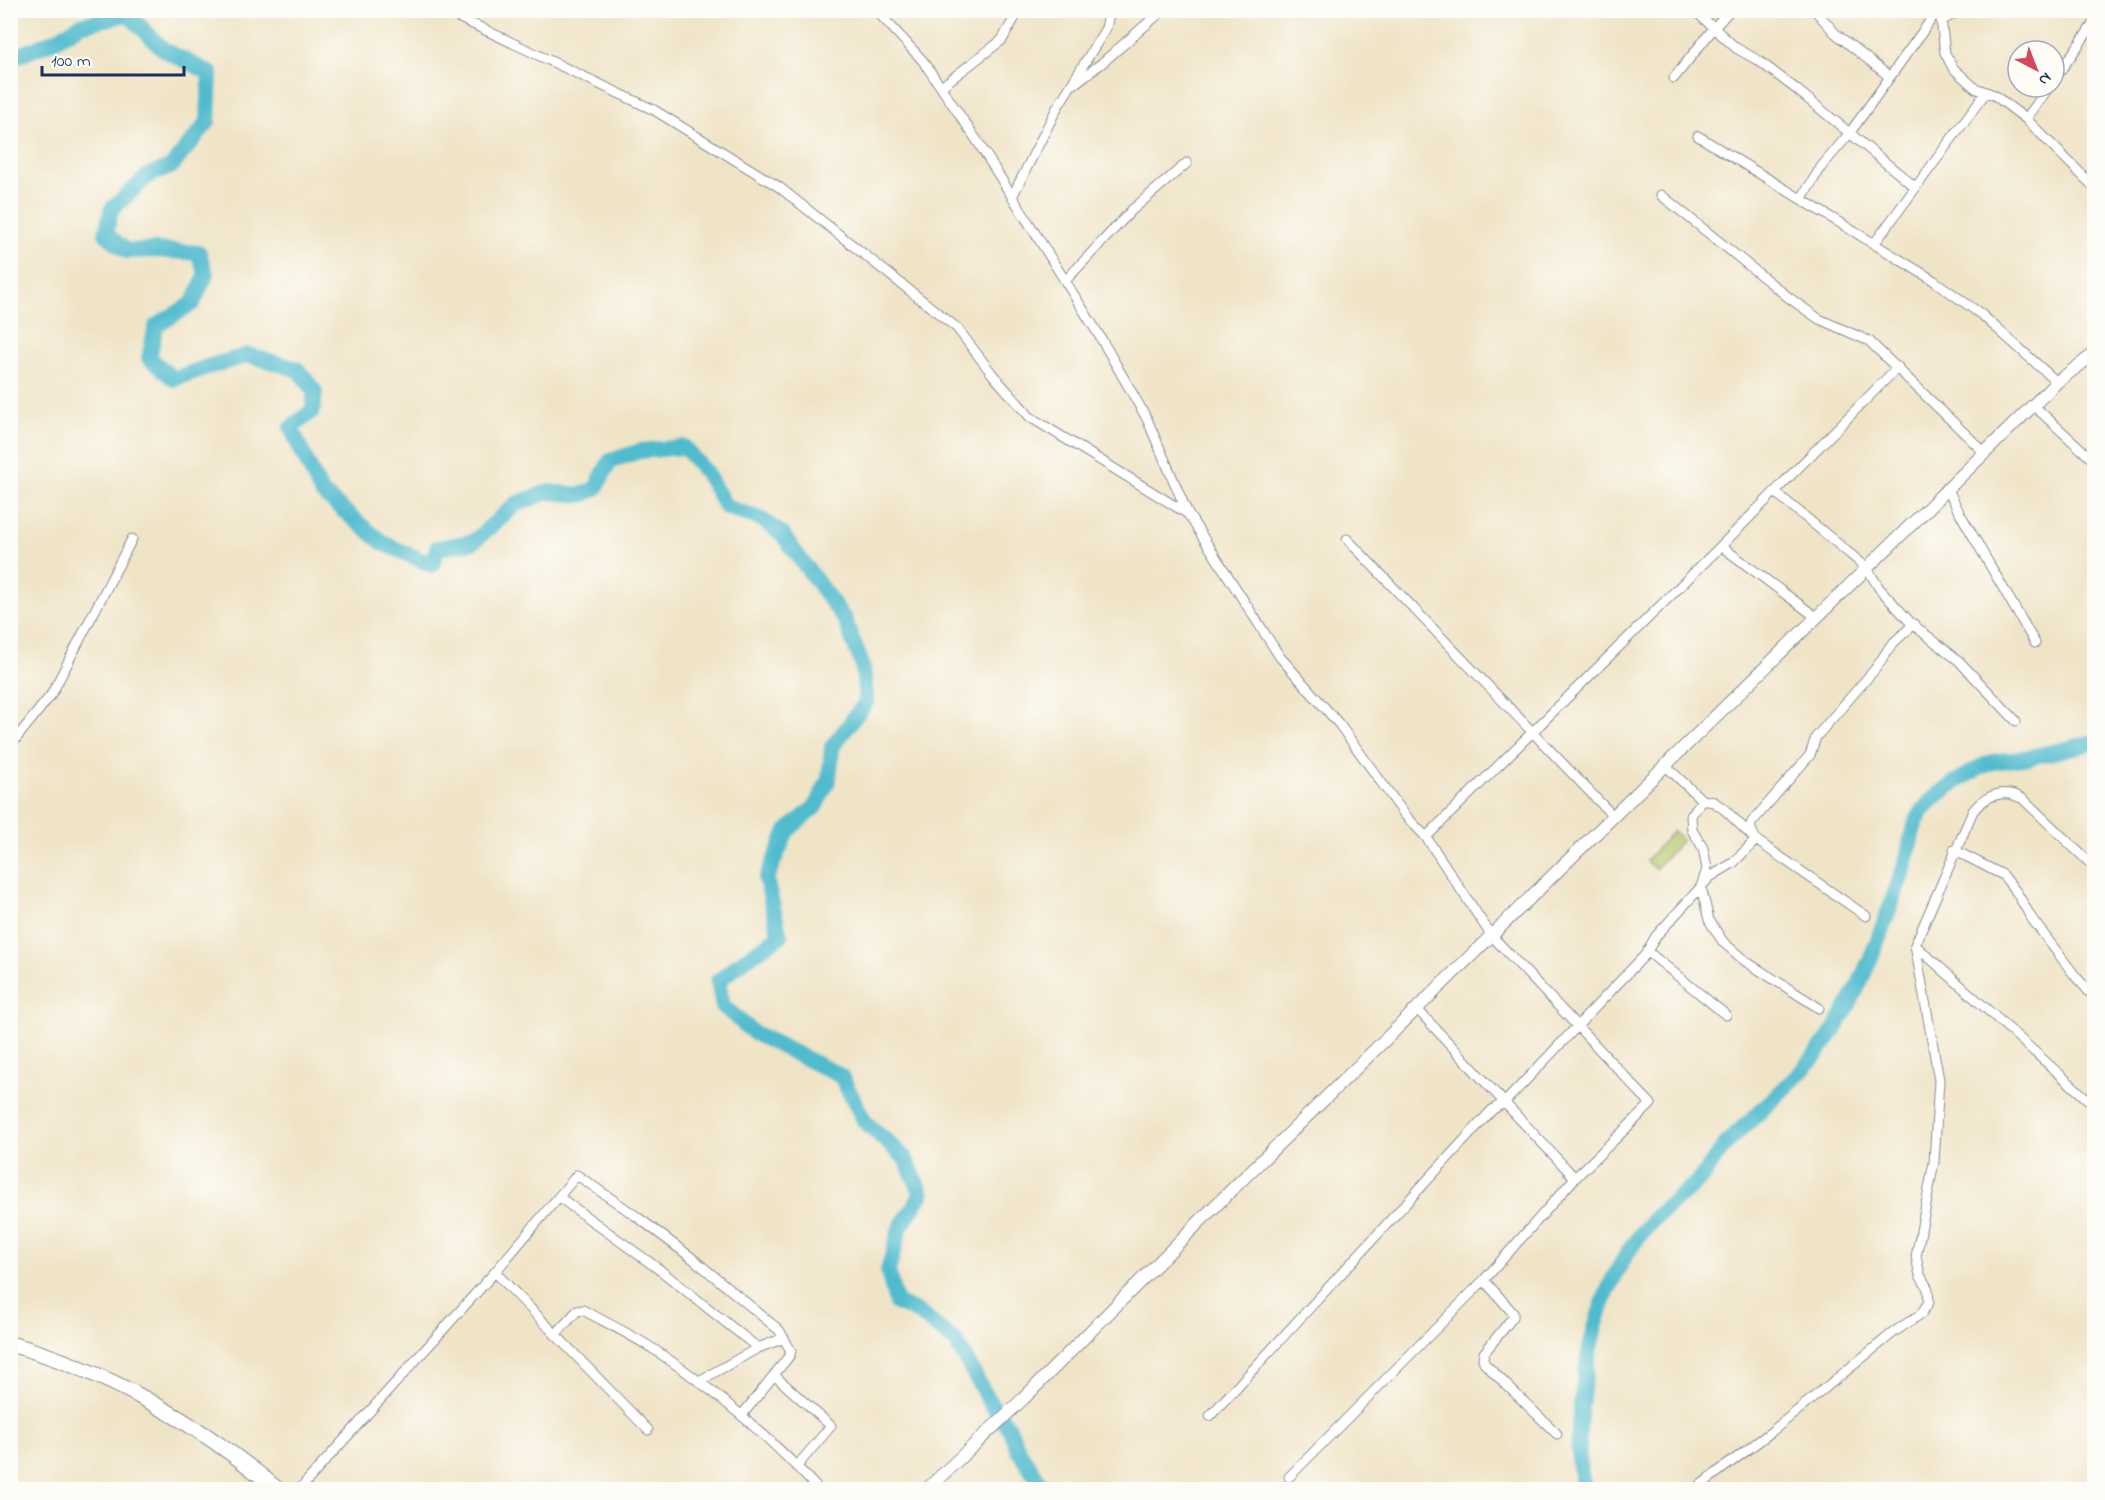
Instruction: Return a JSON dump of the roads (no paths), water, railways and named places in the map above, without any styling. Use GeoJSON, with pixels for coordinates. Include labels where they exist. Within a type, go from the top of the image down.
{"type":"FeatureCollection","features":[{"type":"Feature","properties":{"kind":"main road"},"geometry":{"type":"LineString","coordinates":[[10,1344],[86,1372],[156,1406],[224,1447],[278,1490]]}},
{"type":"Feature","properties":{"kind":"street"},"geometry":{"type":"LineString","coordinates":[[442,10],[654,110],[779,187],[957,328],[993,375],[1030,417],[1188,514]]}},
{"type":"Feature","properties":{"kind":"street"},"geometry":{"type":"LineString","coordinates":[[876,10],[923,61],[1012,196],[1147,419],[1188,514],[1280,657],[1339,724],[1405,815],[1426,837],[1491,935],[1651,1104],[1575,1178],[1484,1280],[1289,1477]]}},
{"type":"Feature","properties":{"kind":"street"},"geometry":{"type":"LineString","coordinates":[[941,87],[1002,39],[1019,10]]}},
{"type":"Feature","properties":{"kind":"street"},"geometry":{"type":"LineString","coordinates":[[1012,196],[1057,108],[1106,28],[1110,10]]}},
{"type":"Feature","properties":{"kind":"street"},"geometry":{"type":"LineString","coordinates":[[1069,87],[1102,63],[1163,10]]}},
{"type":"Feature","properties":{"kind":"street"},"geometry":{"type":"LineString","coordinates":[[1694,10],[1736,48],[1759,61],[1787,82],[1915,187]]}},
{"type":"Feature","properties":{"kind":"street"},"geometry":{"type":"LineString","coordinates":[[1674,78],[1730,10]]}},
{"type":"Feature","properties":{"kind":"street"},"geometry":{"type":"LineString","coordinates":[[1815,10],[1835,33],[1890,77]]}},
{"type":"Feature","properties":{"kind":"street"},"geometry":{"type":"LineString","coordinates":[[1801,199],[1822,166],[1849,134],[1939,10]]}},
{"type":"Feature","properties":{"kind":"street"},"geometry":{"type":"LineString","coordinates":[[1939,10],[1945,53],[1953,68],[1975,88],[1994,95],[2026,119],[2094,187]]}},
{"type":"Feature","properties":{"kind":"street"},"geometry":{"type":"LineString","coordinates":[[1941,21],[1960,10]]}},
{"type":"Feature","properties":{"kind":"street"},"geometry":{"type":"LineString","coordinates":[[2066,63],[2094,22]]}},
{"type":"Feature","properties":{"kind":"street"},"geometry":{"type":"LineString","coordinates":[[1874,244],[1986,92]]}},
{"type":"Feature","properties":{"kind":"street"},"geometry":{"type":"LineString","coordinates":[[2026,119],[2040,99]]}},
{"type":"Feature","properties":{"kind":"street"},"geometry":{"type":"LineString","coordinates":[[1698,136],[1933,280],[1982,315],[2057,382]]}},
{"type":"Feature","properties":{"kind":"street"},"geometry":{"type":"LineString","coordinates":[[1065,281],[1132,210],[1187,163]]}},
{"type":"Feature","properties":{"kind":"street"},"geometry":{"type":"LineString","coordinates":[[1661,195],[1788,297],[1819,319],[1869,341],[1985,453]]}},
{"type":"Feature","properties":{"kind":"street"},"geometry":{"type":"LineString","coordinates":[[926,1490],[1023,1399],[1205,1216],[2033,405],[2057,382],[2094,354]]}},
{"type":"Feature","properties":{"kind":"street"},"geometry":{"type":"LineString","coordinates":[[1426,837],[1721,546],[1898,367]]}},
{"type":"Feature","properties":{"kind":"street"},"geometry":{"type":"LineString","coordinates":[[2033,405],[2094,461]]}},
{"type":"Feature","properties":{"kind":"street"},"geometry":{"type":"LineString","coordinates":[[1948,489],[2035,643]]}},
{"type":"Feature","properties":{"kind":"street"},"geometry":{"type":"LineString","coordinates":[[1775,492],[1867,568],[1879,588],[1914,624],[1958,660],[2016,721]]}},
{"type":"Feature","properties":{"kind":"street"},"geometry":{"type":"LineString","coordinates":[[1347,539],[1614,817]]}},
{"type":"Feature","properties":{"kind":"street"},"geometry":{"type":"LineString","coordinates":[[10,746],[51,695],[132,540]]}},
{"type":"Feature","properties":{"kind":"street"},"geometry":{"type":"LineString","coordinates":[[1721,546],[1816,617]]}},
{"type":"Feature","properties":{"kind":"street"},"geometry":{"type":"LineString","coordinates":[[1756,840],[1750,827],[1752,822],[1810,755],[1816,738],[1876,668],[1892,645],[1914,624]]}},
{"type":"Feature","properties":{"kind":"street"},"geometry":{"type":"LineString","coordinates":[[1669,769],[1702,800],[1714,802],[1756,840],[1866,916]]}},
{"type":"Feature","properties":{"kind":"street"},"geometry":{"type":"LineString","coordinates":[[1694,1490],[1771,1432],[1894,1332],[1921,1314],[1929,1302],[1928,1289],[1920,1275],[1916,1257],[1934,1162],[1939,1080],[1915,945],[1954,850],[1973,811],[1981,800],[1994,795],[2016,795],[2023,799],[2094,867]]}},
{"type":"Feature","properties":{"kind":"street"},"geometry":{"type":"LineString","coordinates":[[1702,800],[1691,816],[1692,830],[1703,848],[1707,869],[1701,887],[1709,920],[1723,942],[1745,960],[1820,1008]]}},
{"type":"Feature","properties":{"kind":"street"},"geometry":{"type":"LineString","coordinates":[[1210,1416],[1492,1110],[1505,1102],[1578,1026],[1647,951],[1656,936],[1710,876],[1733,863],[1756,840]]}},
{"type":"Feature","properties":{"kind":"street"},"geometry":{"type":"LineString","coordinates":[[1954,850],[2002,875],[2076,978],[2094,998]]}},
{"type":"Feature","properties":{"kind":"street"},"geometry":{"type":"LineString","coordinates":[[1915,945],[2094,1104]]}},
{"type":"Feature","properties":{"kind":"street"},"geometry":{"type":"LineString","coordinates":[[1647,951],[1726,1016]]}},
{"type":"Feature","properties":{"kind":"street"},"geometry":{"type":"LineString","coordinates":[[1418,1009],[1575,1178]]}},
{"type":"Feature","properties":{"kind":"street"},"geometry":{"type":"LineString","coordinates":[[299,1490],[495,1272],[577,1175],[692,1258],[779,1330],[791,1351],[742,1415]]}},
{"type":"Feature","properties":{"kind":"street"},"geometry":{"type":"LineString","coordinates":[[559,1197],[660,1270],[759,1348]]}},
{"type":"Feature","properties":{"kind":"street"},"geometry":{"type":"LineString","coordinates":[[495,1272],[648,1430]]}},
{"type":"Feature","properties":{"kind":"street"},"geometry":{"type":"LineString","coordinates":[[1484,1280],[1513,1313],[1513,1317],[1484,1353],[1485,1364],[1557,1434]]}},
{"type":"Feature","properties":{"kind":"street"},"geometry":{"type":"LineString","coordinates":[[555,1335],[577,1311],[583,1310],[653,1349],[742,1415],[797,1466],[819,1490]]}},
{"type":"Feature","properties":{"kind":"street"},"geometry":{"type":"LineString","coordinates":[[699,1381],[759,1348],[784,1338]]}},
{"type":"Feature","properties":{"kind":"street"},"geometry":{"type":"LineString","coordinates":[[774,1375],[831,1426],[797,1466]]}},
{"type":"Feature","properties":{"kind":"waterway"},"geometry":{"type":"LineString","coordinates":[[10,59],[56,40],[80,25],[128,14],[164,50],[210,73],[208,122],[171,167],[149,175],[111,210],[106,234],[127,251],[157,250],[199,253],[206,275],[193,303],[156,326],[149,358],[174,379],[248,355],[297,369],[315,391],[313,410],[291,428],[321,492],[383,543],[432,565],[437,548],[473,542],[516,504],[548,492],[582,495],[596,488],[610,461],[640,451],[684,447],[705,471],[726,507],[761,519],[782,534],[845,620],[863,667],[866,702],[832,747],[829,779],[815,807],[787,831],[766,879],[780,936],[718,981],[723,1006],[754,1033],[841,1076],[865,1122],[905,1158],[922,1194],[900,1228],[888,1271],[896,1303],[919,1313],[956,1342],[989,1401],[1009,1428],[1019,1451],[1045,1490]]}},
{"type":"Feature","properties":{"kind":"waterway"},"geometry":{"type":"LineString","coordinates":[[1584,1490],[1579,1450],[1579,1422],[1592,1338],[1606,1294],[1640,1235],[1655,1218],[1696,1183],[1729,1141],[1795,1078],[1834,1030],[1874,951],[1904,868],[1912,833],[1923,810],[1931,801],[1970,773],[1993,762],[2041,755],[2094,742]]}}]}
